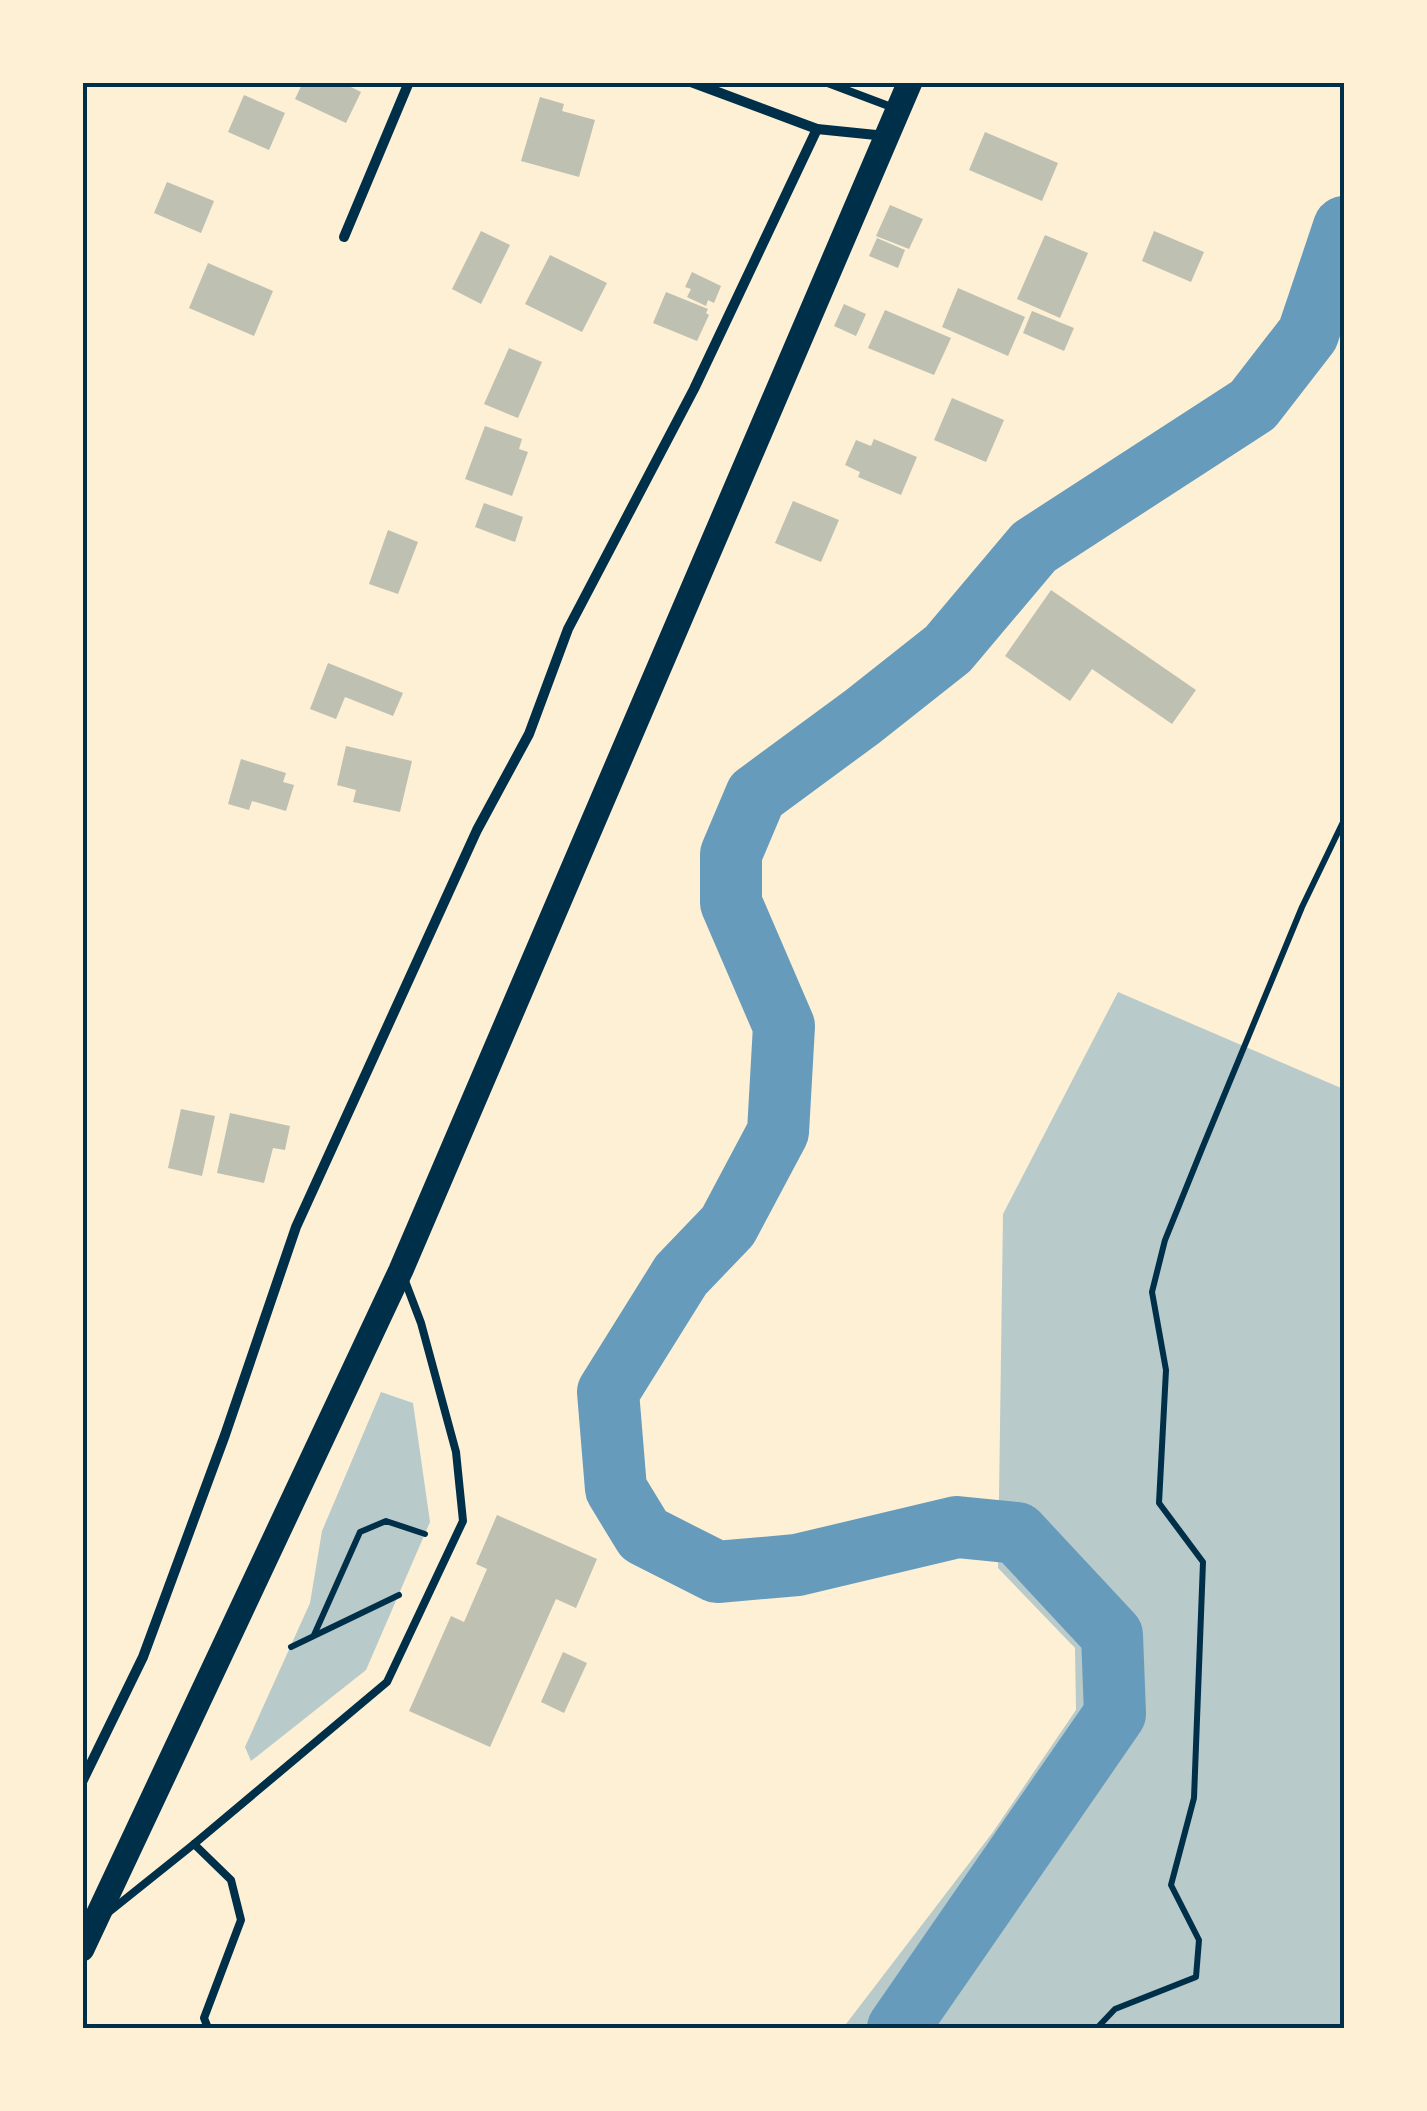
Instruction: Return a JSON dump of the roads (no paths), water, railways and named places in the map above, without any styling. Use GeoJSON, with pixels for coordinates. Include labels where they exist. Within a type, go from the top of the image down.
{"type":"FeatureCollection","features":[{"type":"Feature","properties":{"kind":"main road"},"geometry":{"type":"LineString","coordinates":[[82,1949],[400,1270],[910,82]]}},
{"type":"Feature","properties":{"kind":"street"},"geometry":{"type":"LineString","coordinates":[[344,237],[409,82]]}},
{"type":"Feature","properties":{"kind":"street"},"geometry":{"type":"LineString","coordinates":[[691,82],[817,129],[888,136]]}},
{"type":"Feature","properties":{"kind":"street"},"geometry":{"type":"LineString","coordinates":[[82,1782],[143,1658],[296,1227],[477,830],[529,734],[568,629],[694,389],[817,129]]}},
{"type":"Feature","properties":{"kind":"lane"},"geometry":{"type":"LineString","coordinates":[[824,82],[898,110]]}},
{"type":"Feature","properties":{"kind":"lane"},"geometry":{"type":"LineString","coordinates":[[98,1921],[387,1682],[462,1521],[456,1452],[421,1323],[400,1270]]}},
{"type":"Feature","properties":{"kind":"lane"},"geometry":{"type":"LineString","coordinates":[[194,1844],[231,1880],[241,1920],[204,2018],[208,2028]]}},
{"type":"Feature","properties":{"kind":"waterway"},"geometry":{"type":"LineString","coordinates":[[898,2028],[1115,1714],[1112,1635],[1017,1533],[957,1527],[797,1565],[717,1572],[644,1535],[616,1489],[608,1392],[681,1275],[728,1226],[778,1132],[784,1026],[731,903],[731,854],[756,795],[948,649],[1034,547],[1253,405],[1308,334],[1344,227]]}}]}
